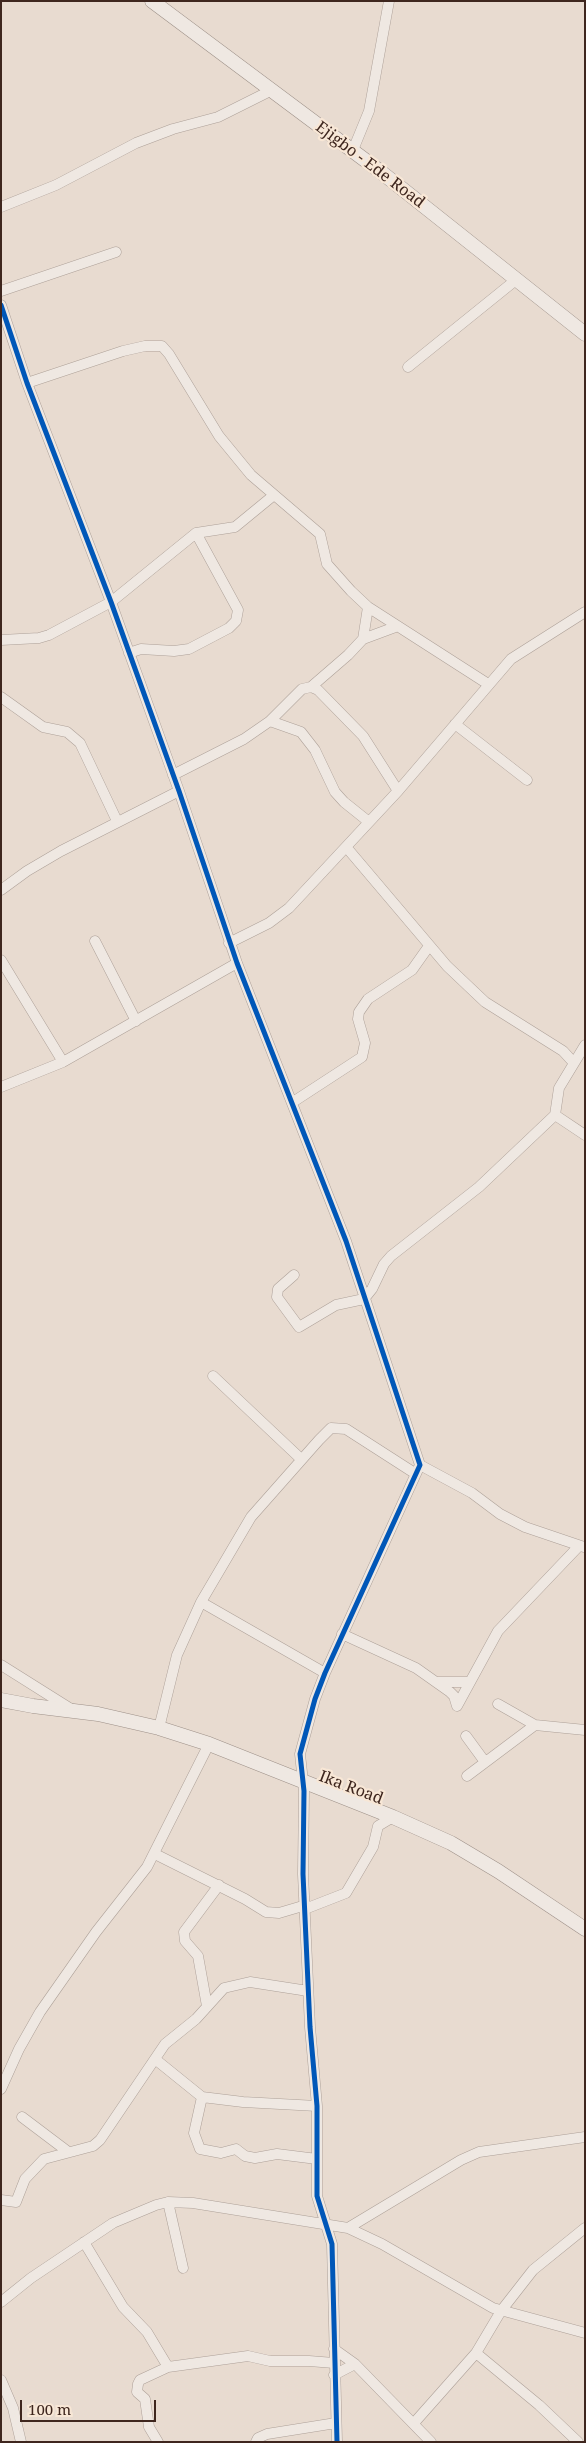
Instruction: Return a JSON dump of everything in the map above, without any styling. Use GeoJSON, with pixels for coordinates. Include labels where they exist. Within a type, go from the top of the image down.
{"type":"FeatureCollection","features":[{"type":"Feature","properties":{"kind":"street","name":"Ejigbo - Ede Road"},"geometry":{"type":"LineString","coordinates":[[152,1],[353,150],[585,334]]}},
{"type":"Feature","properties":{"kind":"street"},"geometry":{"type":"LineString","coordinates":[[353,150],[369,111],[389,1]]}},
{"type":"Feature","properties":{"kind":"street"},"geometry":{"type":"LineString","coordinates":[[1,207],[56,185],[136,143],[173,129],[218,117],[272,90]]}},
{"type":"Feature","properties":{"kind":"street"},"geometry":{"type":"LineString","coordinates":[[1,291],[116,252]]}},
{"type":"Feature","properties":{"kind":"street"},"geometry":{"type":"LineString","coordinates":[[408,367],[517,279]]}},
{"type":"Feature","properties":{"kind":"street"},"geometry":{"type":"LineString","coordinates":[[1,305],[26,384],[111,602],[179,790],[229,943],[346,1241],[418,1470],[325,1672],[314,1699],[300,1754],[304,1799],[303,1874],[306,1907],[308,1991],[317,2106],[317,2196],[332,2244],[334,2375],[338,2442]]}},
{"type":"Feature","properties":{"kind":"street"},"geometry":{"type":"LineString","coordinates":[[1,331],[8,323]]}},
{"type":"Feature","properties":{"kind":"street"},"geometry":{"type":"LineString","coordinates":[[26,384],[123,351],[144,346],[162,346],[169,354],[219,436],[251,475],[320,534],[327,564],[351,592],[368,607],[488,684]]}},
{"type":"Feature","properties":{"kind":"street"},"geometry":{"type":"LineString","coordinates":[[1,640],[39,638],[49,635],[111,602],[196,533],[241,524],[274,495]]}},
{"type":"Feature","properties":{"kind":"street"},"geometry":{"type":"LineString","coordinates":[[129,653],[149,649],[174,651],[189,649],[229,628],[236,621],[238,610],[196,533]]}},
{"type":"Feature","properties":{"kind":"street"},"geometry":{"type":"LineString","coordinates":[[363,639],[368,607]]}},
{"type":"Feature","properties":{"kind":"street"},"geometry":{"type":"LineString","coordinates":[[229,943],[269,923],[284,912],[347,848],[511,659],[585,612]]}},
{"type":"Feature","properties":{"kind":"street"},"geometry":{"type":"LineString","coordinates":[[172,775],[244,739],[270,720],[302,689],[311,687],[348,655],[363,639],[398,626]]}},
{"type":"Feature","properties":{"kind":"street"},"geometry":{"type":"LineString","coordinates":[[311,687],[318,690],[363,736],[398,791]]}},
{"type":"Feature","properties":{"kind":"street"},"geometry":{"type":"LineString","coordinates":[[1,696],[43,727],[67,732],[80,743],[117,821]]}},
{"type":"Feature","properties":{"kind":"street"},"geometry":{"type":"LineString","coordinates":[[270,720],[301,732],[315,750],[335,792],[344,802],[370,822]]}},
{"type":"Feature","properties":{"kind":"street"},"geometry":{"type":"LineString","coordinates":[[455,724],[527,780]]}},
{"type":"Feature","properties":{"kind":"street"},"geometry":{"type":"LineString","coordinates":[[1,890],[43,861],[179,790]]}},
{"type":"Feature","properties":{"kind":"street"},"geometry":{"type":"LineString","coordinates":[[347,848],[429,946],[484,1002],[563,1051],[574,1063]]}},
{"type":"Feature","properties":{"kind":"street"},"geometry":{"type":"LineString","coordinates":[[95,942],[136,1021]]}},
{"type":"Feature","properties":{"kind":"street"},"geometry":{"type":"LineString","coordinates":[[293,1102],[362,1057],[364,1043],[358,1019],[359,1012],[368,999],[412,970],[429,946]]}},
{"type":"Feature","properties":{"kind":"street"},"geometry":{"type":"LineString","coordinates":[[1,960],[63,1062]]}},
{"type":"Feature","properties":{"kind":"street"},"geometry":{"type":"LineString","coordinates":[[1,1087],[63,1062],[237,963]]}},
{"type":"Feature","properties":{"kind":"street"},"geometry":{"type":"LineString","coordinates":[[294,1275],[278,1289],[277,1297],[299,1327],[336,1306],[364,1299],[372,1289],[384,1264],[391,1256],[485,1181],[556,1115],[559,1088],[585,1045]]}},
{"type":"Feature","properties":{"kind":"street"},"geometry":{"type":"LineString","coordinates":[[556,1115],[585,1135]]}},
{"type":"Feature","properties":{"kind":"street"},"geometry":{"type":"LineString","coordinates":[[213,1376],[301,1459]]}},
{"type":"Feature","properties":{"kind":"street"},"geometry":{"type":"LineString","coordinates":[[159,1728],[177,1656],[201,1602],[252,1517],[301,1459],[331,1428],[346,1429],[418,1470],[472,1493],[500,1514],[525,1527],[582,1547],[498,1631],[457,1706],[454,1696],[416,1668],[342,1634]]}},
{"type":"Feature","properties":{"kind":"street"},"geometry":{"type":"LineString","coordinates":[[201,1602],[325,1672]]}},
{"type":"Feature","properties":{"kind":"street"},"geometry":{"type":"LineString","coordinates":[[1,1665],[76,1712]]}},
{"type":"Feature","properties":{"kind":"street"},"geometry":{"type":"LineString","coordinates":[[436,1682],[470,1682]]}},
{"type":"Feature","properties":{"kind":"street","name":"Ika Road"},"geometry":{"type":"LineString","coordinates":[[1,1700],[98,1714],[159,1728],[209,1744],[393,1817],[466,1852],[585,1929]]}},
{"type":"Feature","properties":{"kind":"street"},"geometry":{"type":"LineString","coordinates":[[498,1704],[535,1725],[585,1730]]}},
{"type":"Feature","properties":{"kind":"street"},"geometry":{"type":"LineString","coordinates":[[467,1776],[535,1725]]}},
{"type":"Feature","properties":{"kind":"street"},"geometry":{"type":"LineString","coordinates":[[466,1736],[485,1762]]}},
{"type":"Feature","properties":{"kind":"street"},"geometry":{"type":"LineString","coordinates":[[1,2089],[19,2049],[40,2012],[155,1854],[209,1744]]}},
{"type":"Feature","properties":{"kind":"street"},"geometry":{"type":"LineString","coordinates":[[155,1854],[272,1914],[306,1907],[346,1893],[373,1847],[378,1826],[393,1817]]}},
{"type":"Feature","properties":{"kind":"street"},"geometry":{"type":"LineString","coordinates":[[207,2006],[198,1956],[185,1941],[184,1932],[219,1886]]}},
{"type":"Feature","properties":{"kind":"street"},"geometry":{"type":"LineString","coordinates":[[1,2200],[16,2202],[25,2179],[44,2159],[93,2146],[100,2140],[165,2044],[190,2026],[224,1988],[236,1984],[265,1983],[308,1991]]}},
{"type":"Feature","properties":{"kind":"street"},"geometry":{"type":"LineString","coordinates":[[155,2059],[202,2097],[243,2102],[317,2106]]}},
{"type":"Feature","properties":{"kind":"street"},"geometry":{"type":"LineString","coordinates":[[202,2097],[194,2133],[200,2149],[221,2153],[236,2149],[245,2156],[255,2158],[277,2154],[316,2158]]}},
{"type":"Feature","properties":{"kind":"street"},"geometry":{"type":"LineString","coordinates":[[22,2117],[68,2152]]}},
{"type":"Feature","properties":{"kind":"street"},"geometry":{"type":"LineString","coordinates":[[348,2228],[461,2160],[479,2152],[585,2137]]}},
{"type":"Feature","properties":{"kind":"street"},"geometry":{"type":"LineString","coordinates":[[168,2202],[183,2268]]}},
{"type":"Feature","properties":{"kind":"street"},"geometry":{"type":"LineString","coordinates":[[1,2302],[113,2223],[168,2202],[193,2202],[348,2228],[397,2253],[478,2301],[501,2312],[585,2333]]}},
{"type":"Feature","properties":{"kind":"street"},"geometry":{"type":"LineString","coordinates":[[414,2424],[476,2353],[501,2312],[533,2270],[585,2228]]}},
{"type":"Feature","properties":{"kind":"street"},"geometry":{"type":"LineString","coordinates":[[84,2242],[123,2306],[147,2332],[168,2367]]}},
{"type":"Feature","properties":{"kind":"street"},"geometry":{"type":"LineString","coordinates":[[334,2349],[355,2364],[432,2442]]}},
{"type":"Feature","properties":{"kind":"street"},"geometry":{"type":"LineString","coordinates":[[476,2353],[539,2405],[578,2442]]}},
{"type":"Feature","properties":{"kind":"street"},"geometry":{"type":"LineString","coordinates":[[158,2442],[149,2427],[145,2399],[137,2392],[138,2384],[140,2380],[168,2367],[248,2356],[270,2361],[309,2360],[334,2363]]}},
{"type":"Feature","properties":{"kind":"street"},"geometry":{"type":"LineString","coordinates":[[334,2375],[355,2364]]}},
{"type":"Feature","properties":{"kind":"street"},"geometry":{"type":"LineString","coordinates":[[1,2380],[13,2408],[20,2442]]}},
{"type":"Feature","properties":{"kind":"street"},"geometry":{"type":"LineString","coordinates":[[256,2442],[258,2438],[266,2434],[336,2423]]}},
{"type":"Feature","properties":{"kind":"cycle path"},"geometry":{"type":"LineString","coordinates":[[1,305],[27,383],[111,602],[179,791],[237,963],[346,1241],[420,1465],[325,1673],[315,1699],[300,1754],[304,1791],[303,1874],[310,2027],[317,2106],[317,2196],[332,2244],[337,2442]]}}]}
